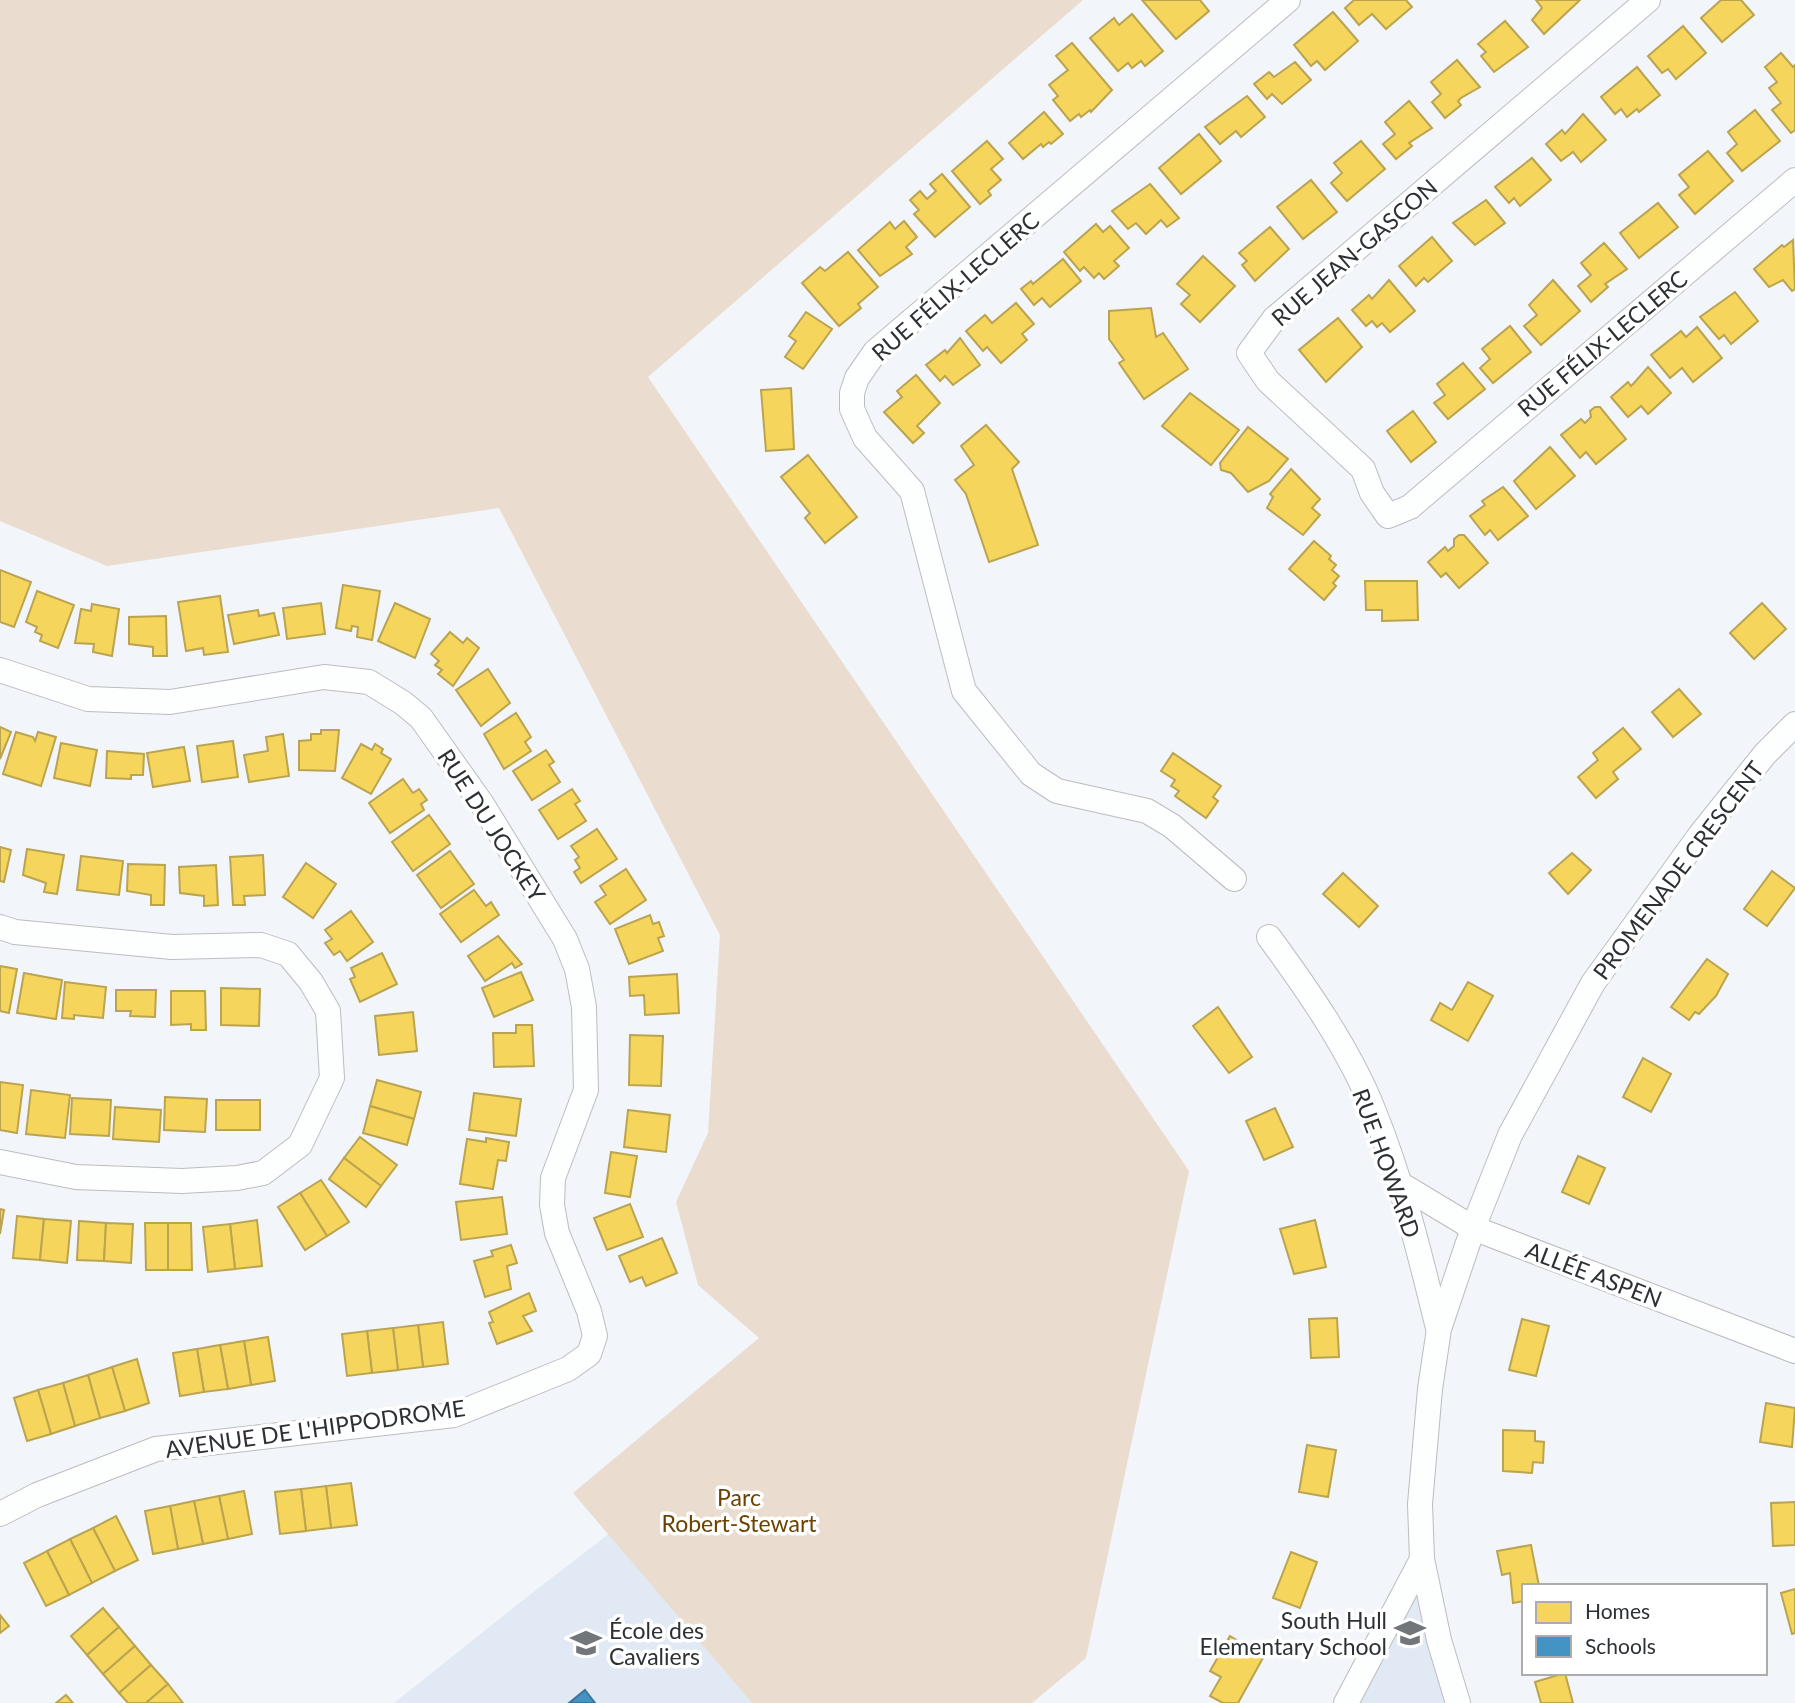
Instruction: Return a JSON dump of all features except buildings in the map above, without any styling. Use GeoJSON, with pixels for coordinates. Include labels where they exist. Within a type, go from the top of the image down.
{"type":"FeatureCollection","features":[{"type":"Feature","properties":{"kind":"street","name":"RUE FÉLIX-LECLERC"},"geometry":{"type":"LineString","coordinates":[[1234,879],[1172,826],[1147,811],[1057,791],[1031,774],[964,691],[912,491],[857,424],[852,393],[864,365],[875,352],[1287,0]]}},
{"type":"Feature","properties":{"kind":"street","name":"RUE JEAN-GASCON"},"geometry":{"type":"LineString","coordinates":[[1410,507],[1388,516],[1372,493],[1363,469],[1268,381],[1249,353],[1274,319],[1648,0]]}},
{"type":"Feature","properties":{"kind":"street","name":"RUE FÉLIX-LECLERC"},"geometry":{"type":"LineString","coordinates":[[1410,507],[1795,180]]}},
{"type":"Feature","properties":{"kind":"street","name":"RUE DU JOCKEY"},"geometry":{"type":"LineString","coordinates":[[0,670],[88,699],[170,702],[324,677],[348,678],[369,682],[386,691],[421,718],[482,804],[565,939],[578,969],[584,1007],[586,1090],[553,1178],[552,1205],[557,1233],[590,1311],[595,1336],[589,1354]]}},
{"type":"Feature","properties":{"kind":"street","name":"PROMENADE CRESCENT"},"geometry":{"type":"LineString","coordinates":[[1458,1703],[1439,1640],[1422,1559],[1420,1504],[1430,1389],[1439,1329],[1473,1228],[1510,1135],[1593,983],[1700,835],[1765,754],[1795,724]]}},
{"type":"Feature","properties":{"kind":"street"},"geometry":{"type":"LineString","coordinates":[[0,927],[15,932],[172,947],[261,945],[288,954],[311,982],[328,1011],[333,1064],[332,1078],[300,1145],[263,1173],[237,1178],[182,1181],[76,1177],[0,1162]]}},
{"type":"Feature","properties":{"kind":"street","name":"RUE HOWARD"},"geometry":{"type":"LineString","coordinates":[[1269,937],[1304,986],[1372,1107],[1400,1184],[1439,1329]]}},
{"type":"Feature","properties":{"kind":"street","name":"ALLÉE ASPEN"},"geometry":{"type":"LineString","coordinates":[[1400,1184],[1473,1228],[1795,1351]]}},
{"type":"Feature","properties":{"kind":"street","name":"AVENUE DE L'HIPPODROME"},"geometry":{"type":"LineString","coordinates":[[0,1514],[37,1495],[156,1450],[454,1415],[568,1369],[589,1354]]}},
{"type":"Feature","properties":{"kind":"street"},"geometry":{"type":"LineString","coordinates":[[1346,1703],[1422,1559]]}},
{"type":"Feature","properties":{"kind":"shaded area","name":"École des Cavaliers"},"geometry":{"type":"Polygon","coordinates":[[[610,1533],[752,1703],[394,1703],[518,1604],[610,1533]]]}},
{"type":"Feature","properties":{"kind":"shaded area","name":"South Hull Elementary School"},"geometry":{"type":"Polygon","coordinates":[[[1422,1559],[1458,1703],[1346,1703],[1422,1559]]]}},
{"type":"Feature","properties":{"kind":"green space","name":"Parc Robert-Stewart"},"geometry":{"type":"Polygon","coordinates":[[[0,0],[1083,0],[648,377],[1189,1171],[1086,1658],[1032,1703],[752,1703],[573,1493],[759,1338],[698,1285],[676,1202],[708,1133],[720,935],[499,508],[107,566],[0,521],[0,0]]]}},
{"type":"Feature","properties":{"kind":"place","name":"South Hull Elementary School"},"geometry":{"type":"Point","coordinates":[1410,1633]}},
{"type":"Feature","properties":{"kind":"place","name":"École des Cavaliers"},"geometry":{"type":"Point","coordinates":[586,1643]}}]}
